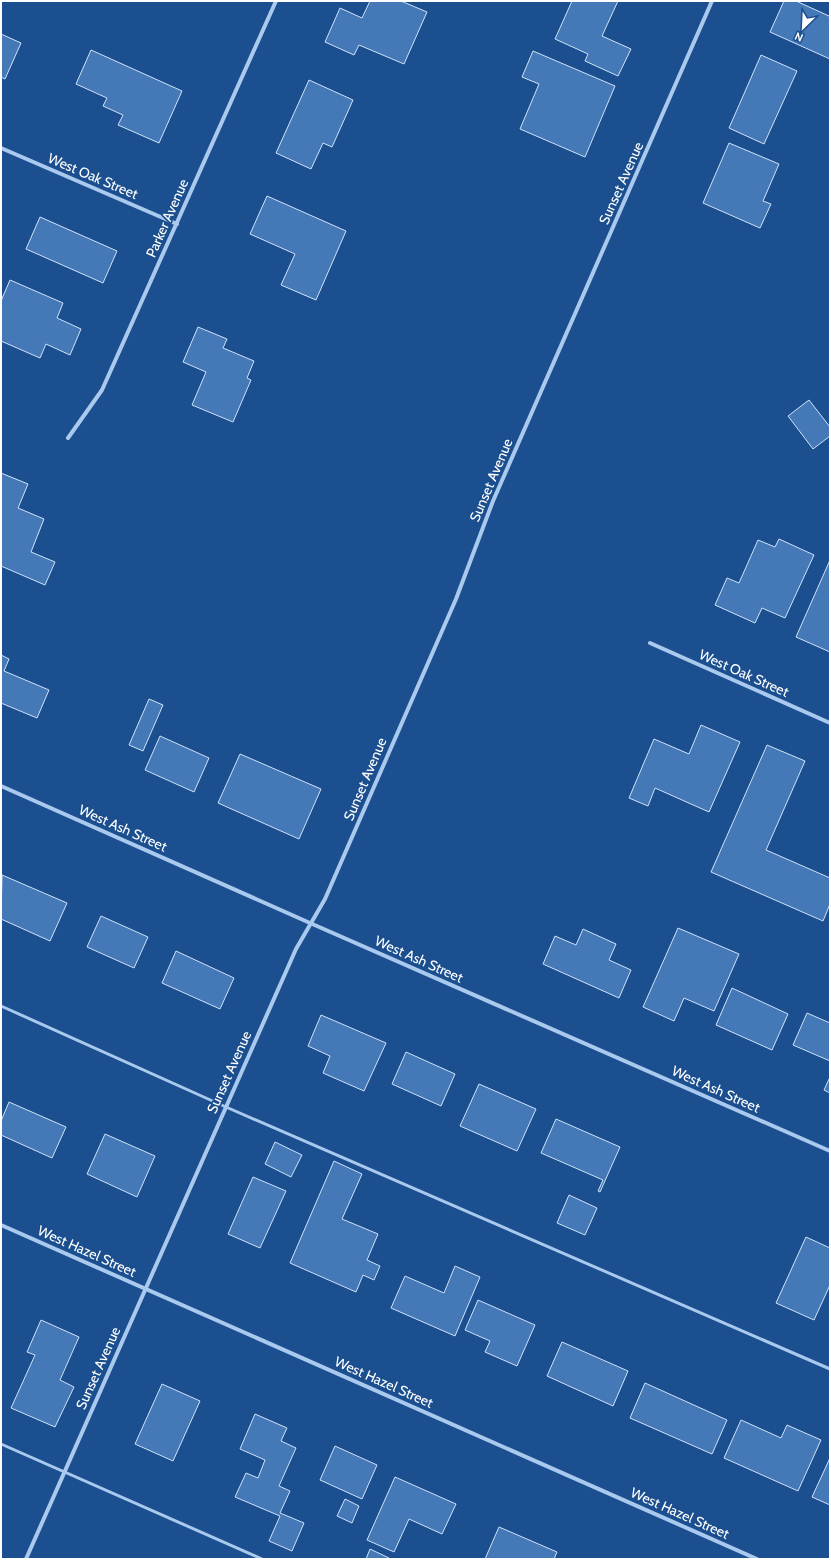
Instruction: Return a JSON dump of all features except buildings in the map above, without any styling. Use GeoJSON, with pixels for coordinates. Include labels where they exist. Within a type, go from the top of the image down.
{"type":"FeatureCollection","features":[{"type":"Feature","properties":{"kind":"street","name":"Parker Avenue"},"geometry":{"type":"LineString","coordinates":[[68,438],[102,390],[276,1]]}},
{"type":"Feature","properties":{"kind":"street","name":"Sunset Avenue"},"geometry":{"type":"LineString","coordinates":[[26,1559],[296,949],[332,884],[456,599],[494,500],[712,1]]}},
{"type":"Feature","properties":{"kind":"street","name":"West Oak Street"},"geometry":{"type":"LineString","coordinates":[[1,148],[177,224]]}},
{"type":"Feature","properties":{"kind":"street","name":"West Oak Street"},"geometry":{"type":"LineString","coordinates":[[650,643],[830,723]]}},
{"type":"Feature","properties":{"kind":"street","name":"West Ash Street"},"geometry":{"type":"LineString","coordinates":[[1,786],[310,923],[830,1150]]}},
{"type":"Feature","properties":{"kind":"street","name":"West Hazel Street"},"geometry":{"type":"LineString","coordinates":[[1,1225],[758,1559]]}},
{"type":"Feature","properties":{"kind":"lane"},"geometry":{"type":"LineString","coordinates":[[1,1006],[226,1107],[830,1369]]}},
{"type":"Feature","properties":{"kind":"lane"},"geometry":{"type":"LineString","coordinates":[[1,1444],[262,1559]]}}]}
